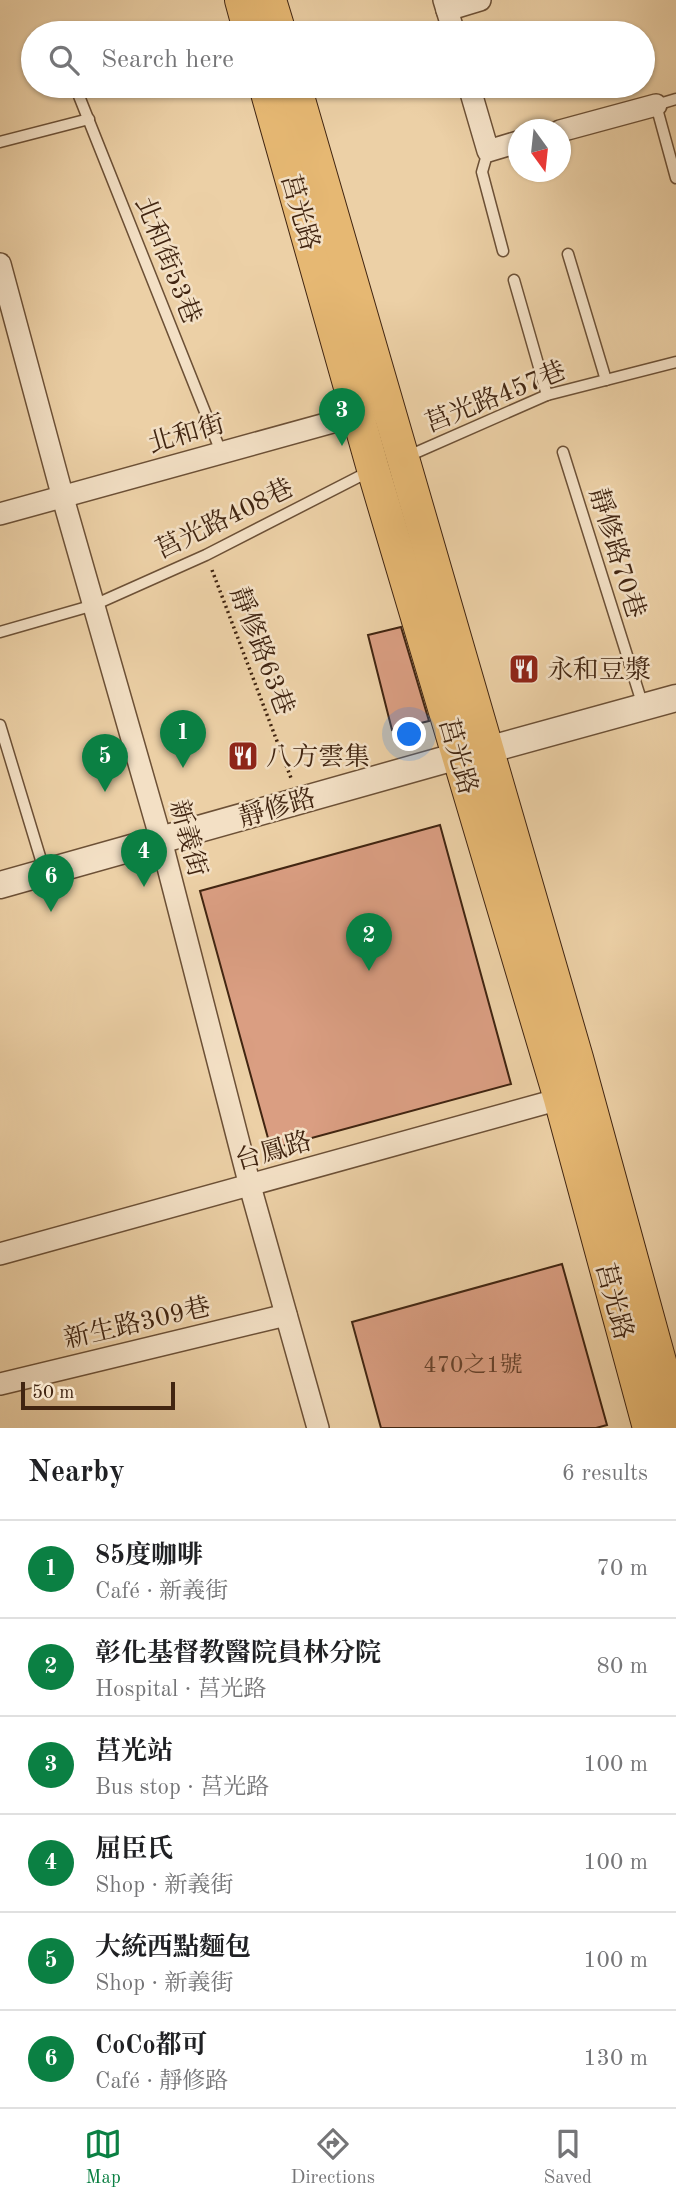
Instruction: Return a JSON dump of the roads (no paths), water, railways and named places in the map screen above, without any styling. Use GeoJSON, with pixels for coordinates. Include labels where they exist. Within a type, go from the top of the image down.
{"type":"FeatureCollection","features":[{"type":"Feature","properties":{"kind":"main road"},"geometry":{"type":"LineString","coordinates":[[241,0],[247,21]]}},
{"type":"Feature","properties":{"kind":"main road"},"geometry":{"type":"LineString","coordinates":[[270,0],[276,21]]}},
{"type":"Feature","properties":{"kind":"main road","name":"莒光路"},"geometry":{"type":"LineString","coordinates":[[268,98],[358,415],[388,464],[472,753],[560,1099],[649,1428]]}},
{"type":"Feature","properties":{"kind":"main road","name":"莒光路"},"geometry":{"type":"LineString","coordinates":[[299,98],[389,407],[388,464]]}},
{"type":"Feature","properties":{"kind":"main road","name":"莒光路"},"geometry":{"type":"LineString","coordinates":[[472,753],[577,1058],[676,1420]]}},
{"type":"Feature","properties":{"kind":"street"},"geometry":{"type":"LineString","coordinates":[[446,5],[480,0]]}},
{"type":"Feature","properties":{"kind":"street"},"geometry":{"type":"LineString","coordinates":[[473,98],[488,151],[508,145]]}},
{"type":"Feature","properties":{"kind":"street"},"geometry":{"type":"LineString","coordinates":[[571,128],[666,102]]}},
{"type":"Feature","properties":{"kind":"street","name":"新義街"},"geometry":{"type":"LineString","coordinates":[[0,264],[63,498],[161,839],[250,1186],[318,1428]]}},
{"type":"Feature","properties":{"kind":"street","name":"北和街"},"geometry":{"type":"LineString","coordinates":[[0,514],[389,407]]}},
{"type":"Feature","properties":{"kind":"street","name":"靜修路"},"geometry":{"type":"LineString","coordinates":[[0,885],[676,698]]}},
{"type":"Feature","properties":{"kind":"street","name":"台鳳路"},"geometry":{"type":"LineString","coordinates":[[0,1254],[560,1099]]}},
{"type":"Feature","properties":{"kind":"street","name":"新生路309巷"},"geometry":{"type":"LineString","coordinates":[[0,1384],[286,1315]]}},
{"type":"Feature","properties":{"kind":"lane","name":"北和街53巷"},"geometry":{"type":"LineString","coordinates":[[80,98],[222,452]]}},
{"type":"Feature","properties":{"kind":"lane"},"geometry":{"type":"LineString","coordinates":[[666,102],[676,178]]}},
{"type":"Feature","properties":{"kind":"lane"},"geometry":{"type":"LineString","coordinates":[[0,142],[89,119]]}},
{"type":"Feature","properties":{"kind":"lane"},"geometry":{"type":"LineString","coordinates":[[488,151],[482,173],[503,251]]}},
{"type":"Feature","properties":{"kind":"lane"},"geometry":{"type":"LineString","coordinates":[[568,254],[606,380]]}},
{"type":"Feature","properties":{"kind":"lane"},"geometry":{"type":"LineString","coordinates":[[513,280],[547,395]]}},
{"type":"Feature","properties":{"kind":"lane","name":"莒光路457巷"},"geometry":{"type":"LineString","coordinates":[[388,464],[547,395],[676,362]]}},
{"type":"Feature","properties":{"kind":"lane","name":"靜修路70巷"},"geometry":{"type":"LineString","coordinates":[[563,452],[643,707]]}},
{"type":"Feature","properties":{"kind":"lane","name":"莒光路408巷"},"geometry":{"type":"LineString","coordinates":[[0,632],[94,605],[206,555],[388,464]]}},
{"type":"Feature","properties":{"kind":"lane"},"geometry":{"type":"LineString","coordinates":[[0,725],[45,873]]}},
{"type":"Feature","properties":{"kind":"place","name":"莒光站"},"geometry":{"type":"Point","coordinates":[342,446]}},
{"type":"Feature","properties":{"kind":"place","name":"永和豆漿"},"geometry":{"type":"Point","coordinates":[524,669]}},
{"type":"Feature","properties":{"kind":"place","name":"八方雲集"},"geometry":{"type":"Point","coordinates":[243,756]}},
{"type":"Feature","properties":{"kind":"place","name":"85度咖啡"},"geometry":{"type":"Point","coordinates":[183,768]}},
{"type":"Feature","properties":{"kind":"place","name":"大統西點麵包"},"geometry":{"type":"Point","coordinates":[105,792]}},
{"type":"Feature","properties":{"kind":"place","name":"屈臣氏"},"geometry":{"type":"Point","coordinates":[144,887]}},
{"type":"Feature","properties":{"kind":"place","name":"CoCo都可"},"geometry":{"type":"Point","coordinates":[51,912]}},
{"type":"Feature","properties":{"kind":"place","name":"彰化基督教醫院員林分院"},"geometry":{"type":"Point","coordinates":[369,971]}}]}
